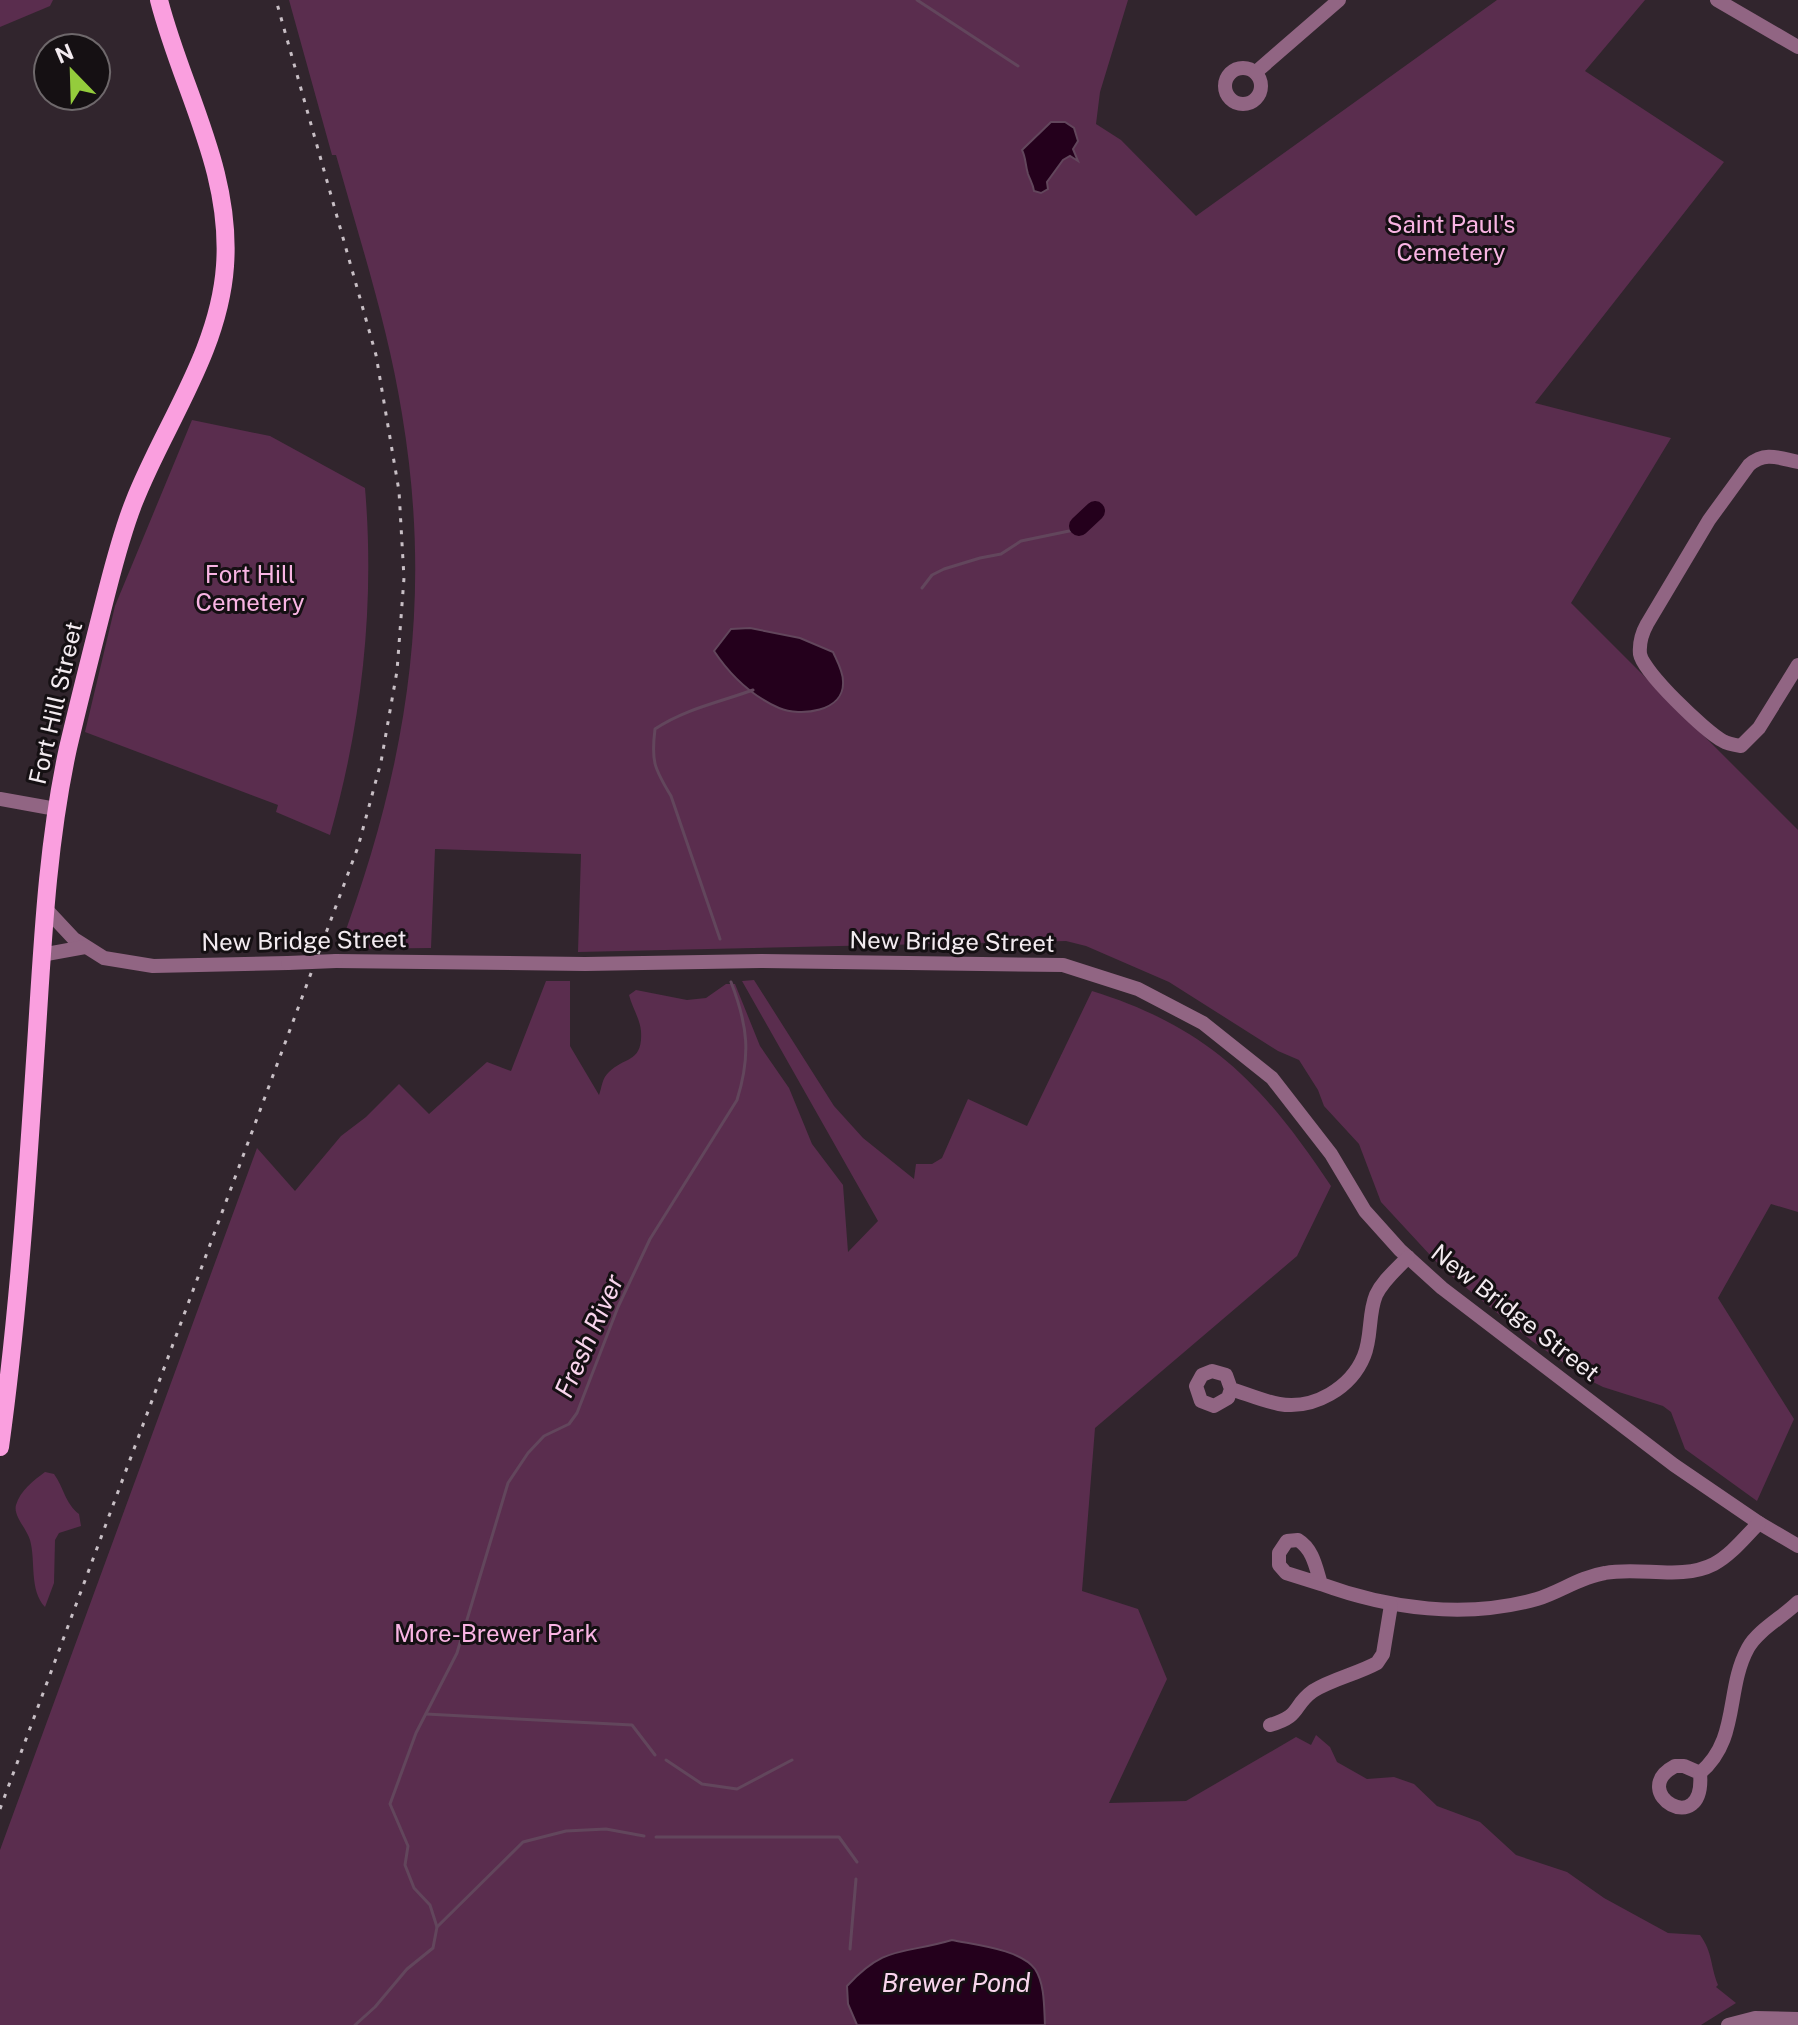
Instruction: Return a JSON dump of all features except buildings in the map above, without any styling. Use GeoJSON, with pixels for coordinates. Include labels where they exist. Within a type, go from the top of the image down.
{"type":"FeatureCollection","features":[{"type":"Feature","properties":{"kind":"main road","name":"Fort Hill Street"},"geometry":{"type":"LineString","coordinates":[[0,1447],[20,1279],[41,955],[56,809],[89,661],[128,519],[192,380],[214,324],[225,266],[225,217],[219,180],[208,138],[178,64],[159,0]]}},
{"type":"Feature","properties":{"kind":"street"},"geometry":{"type":"LineString","coordinates":[[1256,72],[1339,0]]}},
{"type":"Feature","properties":{"kind":"street"},"geometry":{"type":"LineString","coordinates":[[1717,0],[1798,47]]}},
{"type":"Feature","properties":{"kind":"street"},"geometry":{"type":"LineString","coordinates":[[1798,462],[1767,455],[1749,465],[1709,520],[1647,624],[1641,635],[1640,655],[1646,668],[1684,708],[1725,743],[1741,746],[1759,728],[1798,665]]}},
{"type":"Feature","properties":{"kind":"street"},"geometry":{"type":"LineString","coordinates":[[0,799],[56,809]]}},
{"type":"Feature","properties":{"kind":"street","name":"New Bridge Street"},"geometry":{"type":"LineString","coordinates":[[45,908],[85,947],[104,958],[153,966],[336,961],[1019,964],[1063,965],[1093,972],[1158,997],[1191,1015],[1241,1051],[1272,1078],[1331,1154],[1365,1211],[1408,1257],[1498,1333],[1560,1375],[1674,1465],[1798,1546]]}},
{"type":"Feature","properties":{"kind":"street"},"geometry":{"type":"LineString","coordinates":[[41,955],[85,947]]}},
{"type":"Feature","properties":{"kind":"street"},"geometry":{"type":"LineString","coordinates":[[1231,1389],[1279,1404],[1298,1405],[1319,1400],[1347,1383],[1364,1356],[1375,1298],[1382,1284],[1408,1257]]}},
{"type":"Feature","properties":{"kind":"street"},"geometry":{"type":"LineString","coordinates":[[1321,1584],[1391,1605],[1464,1611],[1493,1608],[1535,1599],[1606,1572],[1686,1572],[1711,1566],[1759,1523]]}},
{"type":"Feature","properties":{"kind":"street"},"geometry":{"type":"LineString","coordinates":[[1700,1773],[1711,1764],[1729,1727],[1738,1674],[1750,1644],[1798,1602]]}},
{"type":"Feature","properties":{"kind":"street"},"geometry":{"type":"LineString","coordinates":[[1270,1725],[1295,1714],[1313,1692],[1377,1663],[1383,1654],[1391,1605]]}},
{"type":"Feature","properties":{"kind":"street"},"geometry":{"type":"LineString","coordinates":[[1728,2025],[1755,2018],[1798,2019]]}},
{"type":"Feature","properties":{"kind":"green space"},"geometry":{"type":"Polygon","coordinates":[[[0,0],[53,0],[50,6],[0,27],[0,0]]]}},
{"type":"Feature","properties":{"kind":"green space","name":"Saint Paul's Cemetery"},"geometry":{"type":"Polygon","coordinates":[[[289,0],[1128,0],[1100,92],[1096,124],[1121,140],[1196,216],[1497,0],[1645,0],[1585,71],[1724,162],[1535,403],[1671,438],[1571,603],[1798,830],[1798,1212],[1771,1204],[1718,1298],[1794,1419],[1757,1501],[1685,1449],[1671,1412],[1663,1406],[1587,1379],[1532,1341],[1443,1269],[1381,1202],[1359,1144],[1324,1106],[1299,1060],[1278,1051],[1169,982],[1086,946],[1066,941],[578,952],[581,854],[435,849],[431,948],[339,949],[382,816],[397,751],[408,686],[414,620],[415,553],[411,484],[389,348],[289,0]]]}},
{"type":"Feature","properties":{"kind":"green space","name":"Fort Hill Cemetery"},"geometry":{"type":"Polygon","coordinates":[[[192,420],[270,436],[365,488],[368,576],[363,663],[350,750],[330,835],[276,812],[278,805],[85,732],[115,606],[192,420]]]}},
{"type":"Feature","properties":{"kind":"green space","name":"More-Brewer Park"},"geometry":{"type":"Polygon","coordinates":[[[754,980],[834,1106],[863,1138],[914,1179],[916,1164],[932,1164],[942,1158],[968,1099],[1027,1126],[1092,991],[1170,1023],[1231,1065],[1282,1119],[1331,1186],[1297,1256],[1095,1428],[1082,1591],[1138,1609],[1167,1679],[1109,1803],[1186,1801],[1296,1737],[1311,1745],[1316,1735],[1330,1747],[1337,1762],[1367,1779],[1394,1777],[1414,1784],[1437,1806],[1480,1822],[1516,1855],[1567,1872],[1604,1898],[1668,1933],[1700,1935],[1709,1953],[1716,1987],[1736,2003],[1701,2025],[0,2025],[0,1850],[257,1148],[295,1191],[341,1136],[366,1117],[399,1084],[429,1114],[487,1062],[511,1071],[546,981],[570,981],[570,1046],[599,1095],[607,1074],[632,1058],[639,1049],[640,1026],[629,995],[636,990],[687,1000],[706,998],[726,984],[735,984],[760,1046],[789,1088],[812,1144],[843,1185],[848,1252],[878,1221],[742,981],[754,980]]]}},
{"type":"Feature","properties":{"kind":"green space"},"geometry":{"type":"Polygon","coordinates":[[[45,1472],[54,1474],[79,1514],[81,1526],[59,1533],[55,1540],[54,1583],[45,1607],[35,1584],[30,1540],[18,1518],[16,1505],[24,1491],[45,1472]]]}},
{"type":"Feature","properties":{"kind":"water"},"geometry":{"type":"Polygon","coordinates":[[[1051,122],[1065,122],[1074,128],[1078,141],[1073,149],[1078,161],[1070,156],[1063,160],[1047,182],[1048,189],[1041,193],[1034,191],[1022,150],[1051,122]]]}},
{"type":"Feature","properties":{"kind":"water"},"geometry":{"type":"Polygon","coordinates":[[[750,628],[800,638],[833,652],[843,677],[842,691],[837,700],[820,710],[788,711],[751,691],[714,651],[731,629],[750,628]]]}},
{"type":"Feature","properties":{"kind":"water","name":"Brewer Pond"},"geometry":{"type":"Polygon","coordinates":[[[952,1940],[996,1949],[1028,1962],[1041,1982],[1045,2025],[857,2025],[848,2004],[847,1986],[861,1973],[873,1963],[895,1953],[952,1940]]]}},
{"type":"Feature","properties":{"kind":"waterway"},"geometry":{"type":"LineString","coordinates":[[917,0],[1018,66]]}},
{"type":"Feature","properties":{"kind":"waterway"},"geometry":{"type":"LineString","coordinates":[[1079,526],[1095,511]]}},
{"type":"Feature","properties":{"kind":"waterway"},"geometry":{"type":"LineString","coordinates":[[922,588],[932,575],[944,569],[1001,554],[1021,541],[1074,530]]}},
{"type":"Feature","properties":{"kind":"waterway","name":"Fresh River"},"geometry":{"type":"LineString","coordinates":[[720,939],[671,796],[655,764],[655,729],[690,711],[753,690]]}},
{"type":"Feature","properties":{"kind":"waterway","name":"Fresh River"},"geometry":{"type":"LineString","coordinates":[[355,2025],[375,2007],[407,1969],[433,1948],[437,1927],[430,1905],[414,1888],[405,1865],[408,1846],[390,1804],[416,1733],[457,1653],[508,1483],[544,1436],[569,1424],[577,1413],[618,1307],[650,1239],[737,1100],[746,1041],[731,982]]}},
{"type":"Feature","properties":{"kind":"waterway"},"geometry":{"type":"LineString","coordinates":[[426,1714],[632,1725],[655,1755]]}},
{"type":"Feature","properties":{"kind":"waterway"},"geometry":{"type":"LineString","coordinates":[[666,1760],[702,1784],[737,1789],[792,1760]]}},
{"type":"Feature","properties":{"kind":"waterway"},"geometry":{"type":"LineString","coordinates":[[437,1927],[523,1842],[566,1831],[606,1829],[644,1836]]}},
{"type":"Feature","properties":{"kind":"waterway"},"geometry":{"type":"LineString","coordinates":[[656,1837],[839,1837],[857,1862]]}},
{"type":"Feature","properties":{"kind":"waterway"},"geometry":{"type":"LineString","coordinates":[[850,1949],[856,1879]]}},
{"type":"Feature","properties":{"kind":"railway"},"geometry":{"type":"LineString","coordinates":[[0,1809],[358,847],[381,762],[397,671],[404,578],[399,491],[376,355],[276,0]]}}]}
